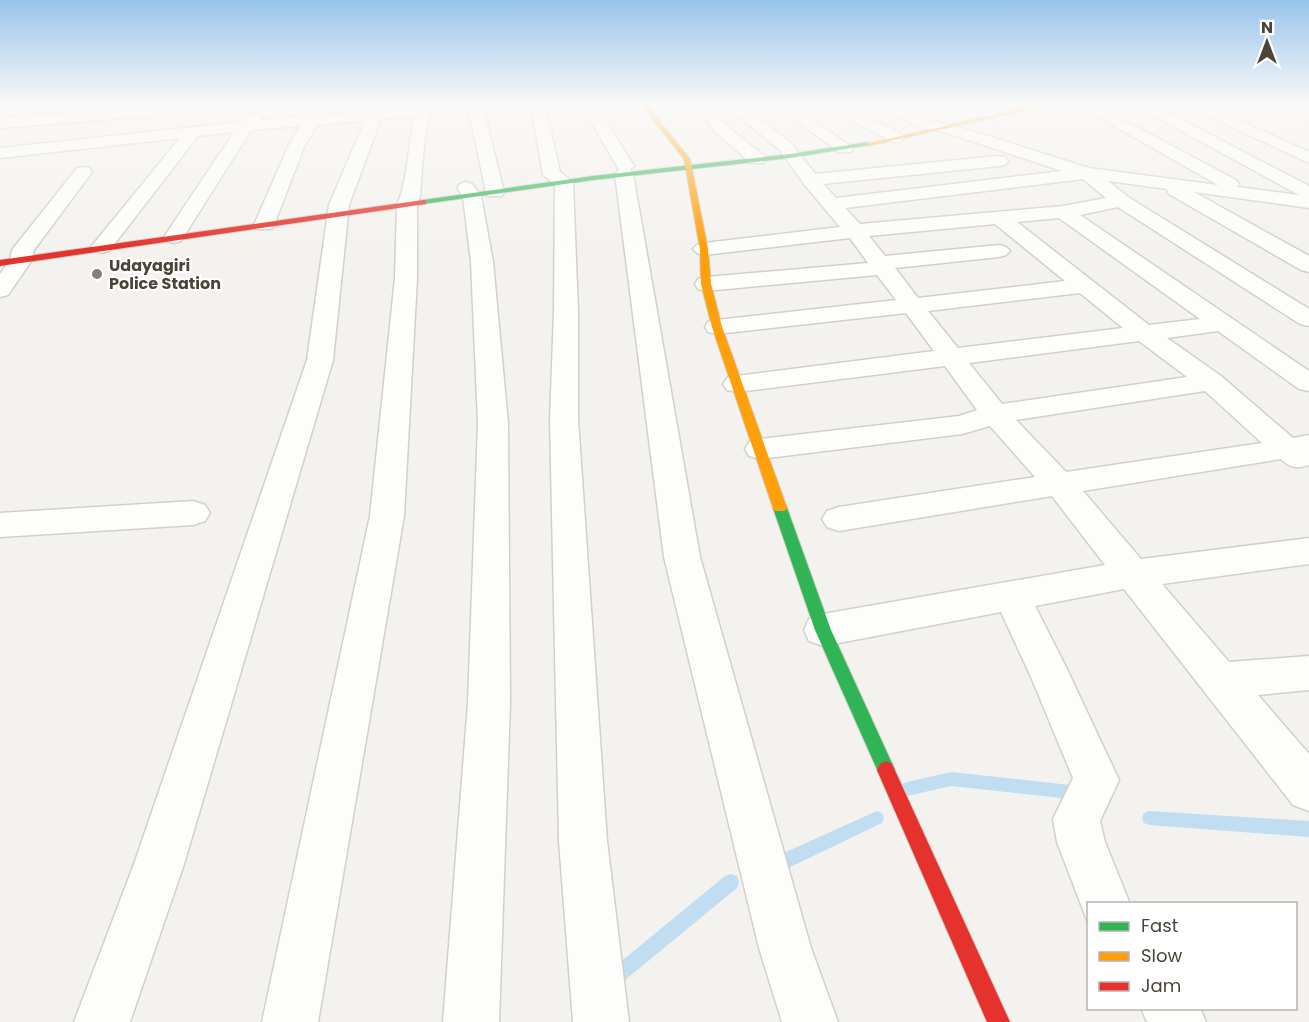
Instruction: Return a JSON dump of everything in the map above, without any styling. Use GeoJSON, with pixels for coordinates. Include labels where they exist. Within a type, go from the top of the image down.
{"type":"FeatureCollection","features":[{"type":"Feature","properties":{"kind":"main road"},"geometry":{"type":"LineString","coordinates":[[680,153],[688,163],[704,249],[706,284],[717,327],[823,630],[999,1022]]}},
{"type":"Feature","properties":{"kind":"main road"},"geometry":{"type":"LineString","coordinates":[[11,256],[558,179],[773,153]]}},
{"type":"Feature","properties":{"kind":"street"},"geometry":{"type":"LineString","coordinates":[[105,242],[176,153]]}},
{"type":"Feature","properties":{"kind":"street"},"geometry":{"type":"LineString","coordinates":[[177,232],[231,153]]}},
{"type":"Feature","properties":{"kind":"street"},"geometry":{"type":"LineString","coordinates":[[265,220],[294,153]]}},
{"type":"Feature","properties":{"kind":"street"},"geometry":{"type":"LineString","coordinates":[[102,1022],[159,864],[320,360],[339,210],[361,153]]}},
{"type":"Feature","properties":{"kind":"street"},"geometry":{"type":"LineString","coordinates":[[290,1022],[387,516],[406,278],[409,200],[415,153]]}},
{"type":"Feature","properties":{"kind":"street"},"geometry":{"type":"LineString","coordinates":[[471,1022],[489,703],[493,423],[482,262],[478,153]]}},
{"type":"Feature","properties":{"kind":"street"},"geometry":{"type":"LineString","coordinates":[[551,153],[558,179],[565,430],[583,841],[601,1022]]}},
{"type":"Feature","properties":{"kind":"street"},"geometry":{"type":"LineString","coordinates":[[615,153],[625,170],[682,557],[785,948],[810,1022]]}},
{"type":"Feature","properties":{"kind":"street"},"geometry":{"type":"LineString","coordinates":[[789,153],[855,231],[954,357],[995,414],[1059,484],[1222,680],[1309,789]]}},
{"type":"Feature","properties":{"kind":"street"},"geometry":{"type":"LineString","coordinates":[[1024,153],[1087,173],[1120,201],[1309,319]]}},
{"type":"Feature","properties":{"kind":"street"},"geometry":{"type":"LineString","coordinates":[[1172,153],[1246,193]]}},
{"type":"Feature","properties":{"kind":"street"},"geometry":{"type":"LineString","coordinates":[[1232,153],[1309,193]]}},
{"type":"Feature","properties":{"kind":"street"},"geometry":{"type":"LineString","coordinates":[[810,180],[1038,157]]}},
{"type":"Feature","properties":{"kind":"street"},"geometry":{"type":"LineString","coordinates":[[0,290],[11,256],[83,172]]}},
{"type":"Feature","properties":{"kind":"street"},"geometry":{"type":"LineString","coordinates":[[833,204],[1087,173],[1161,177],[1309,202]]}},
{"type":"Feature","properties":{"kind":"street"},"geometry":{"type":"LineString","coordinates":[[1161,177],[1309,265]]}},
{"type":"Feature","properties":{"kind":"street"},"geometry":{"type":"LineString","coordinates":[[1268,196],[1309,215]]}},
{"type":"Feature","properties":{"kind":"street"},"geometry":{"type":"LineString","coordinates":[[704,249],[855,231],[1063,212],[1120,201]]}},
{"type":"Feature","properties":{"kind":"street"},"geometry":{"type":"LineString","coordinates":[[1063,212],[1309,383]]}},
{"type":"Feature","properties":{"kind":"street"},"geometry":{"type":"LineString","coordinates":[[998,217],[1143,332],[1212,382],[1302,453]]}},
{"type":"Feature","properties":{"kind":"street"},"geometry":{"type":"LineString","coordinates":[[706,284],[999,251]]}},
{"type":"Feature","properties":{"kind":"street"},"geometry":{"type":"LineString","coordinates":[[717,327],[1086,286]]}},
{"type":"Feature","properties":{"kind":"street"},"geometry":{"type":"LineString","coordinates":[[737,384],[1224,323]]}},
{"type":"Feature","properties":{"kind":"street"},"geometry":{"type":"LineString","coordinates":[[760,448],[962,425],[995,414],[1212,382]]}},
{"type":"Feature","properties":{"kind":"street"},"geometry":{"type":"LineString","coordinates":[[839,519],[1059,484],[1302,453]]}},
{"type":"Feature","properties":{"kind":"street"},"geometry":{"type":"LineString","coordinates":[[0,525],[193,513]]}},
{"type":"Feature","properties":{"kind":"street"},"geometry":{"type":"LineString","coordinates":[[823,630],[1132,574],[1309,551]]}},
{"type":"Feature","properties":{"kind":"street"},"geometry":{"type":"LineString","coordinates":[[1011,596],[1051,677],[1096,780],[1076,819],[1081,842],[1105,902]]}},
{"type":"Feature","properties":{"kind":"street"},"geometry":{"type":"LineString","coordinates":[[1222,680],[1309,673]]}},
{"type":"Feature","properties":{"kind":"waterway"},"geometry":{"type":"LineString","coordinates":[[907,789],[951,779],[1070,792]]}},
{"type":"Feature","properties":{"kind":"waterway"},"geometry":{"type":"LineString","coordinates":[[774,866],[877,818]]}},
{"type":"Feature","properties":{"kind":"waterway"},"geometry":{"type":"LineString","coordinates":[[1149,818],[1309,829]]}},
{"type":"Feature","properties":{"kind":"waterway"},"geometry":{"type":"LineString","coordinates":[[613,979],[731,882]]}},
{"type":"Feature","properties":{"kind":"traffic: fast"},"geometry":{"type":"LineString","coordinates":[[423,202],[593,178],[811,153]]}},
{"type":"Feature","properties":{"kind":"traffic: fast"},"geometry":{"type":"LineString","coordinates":[[780,508],[823,630],[886,770]]}},
{"type":"Feature","properties":{"kind":"traffic: slow"},"geometry":{"type":"LineString","coordinates":[[682,153],[687,159],[704,249],[706,284],[717,327],[780,508]]}},
{"type":"Feature","properties":{"kind":"traffic: jam"},"geometry":{"type":"LineString","coordinates":[[0,263],[423,202]]}},
{"type":"Feature","properties":{"kind":"traffic: jam"},"geometry":{"type":"LineString","coordinates":[[886,770],[999,1022]]}},
{"type":"Feature","properties":{"kind":"place","name":"Udayagiri Police Station"},"geometry":{"type":"Point","coordinates":[97,274]}}]}
